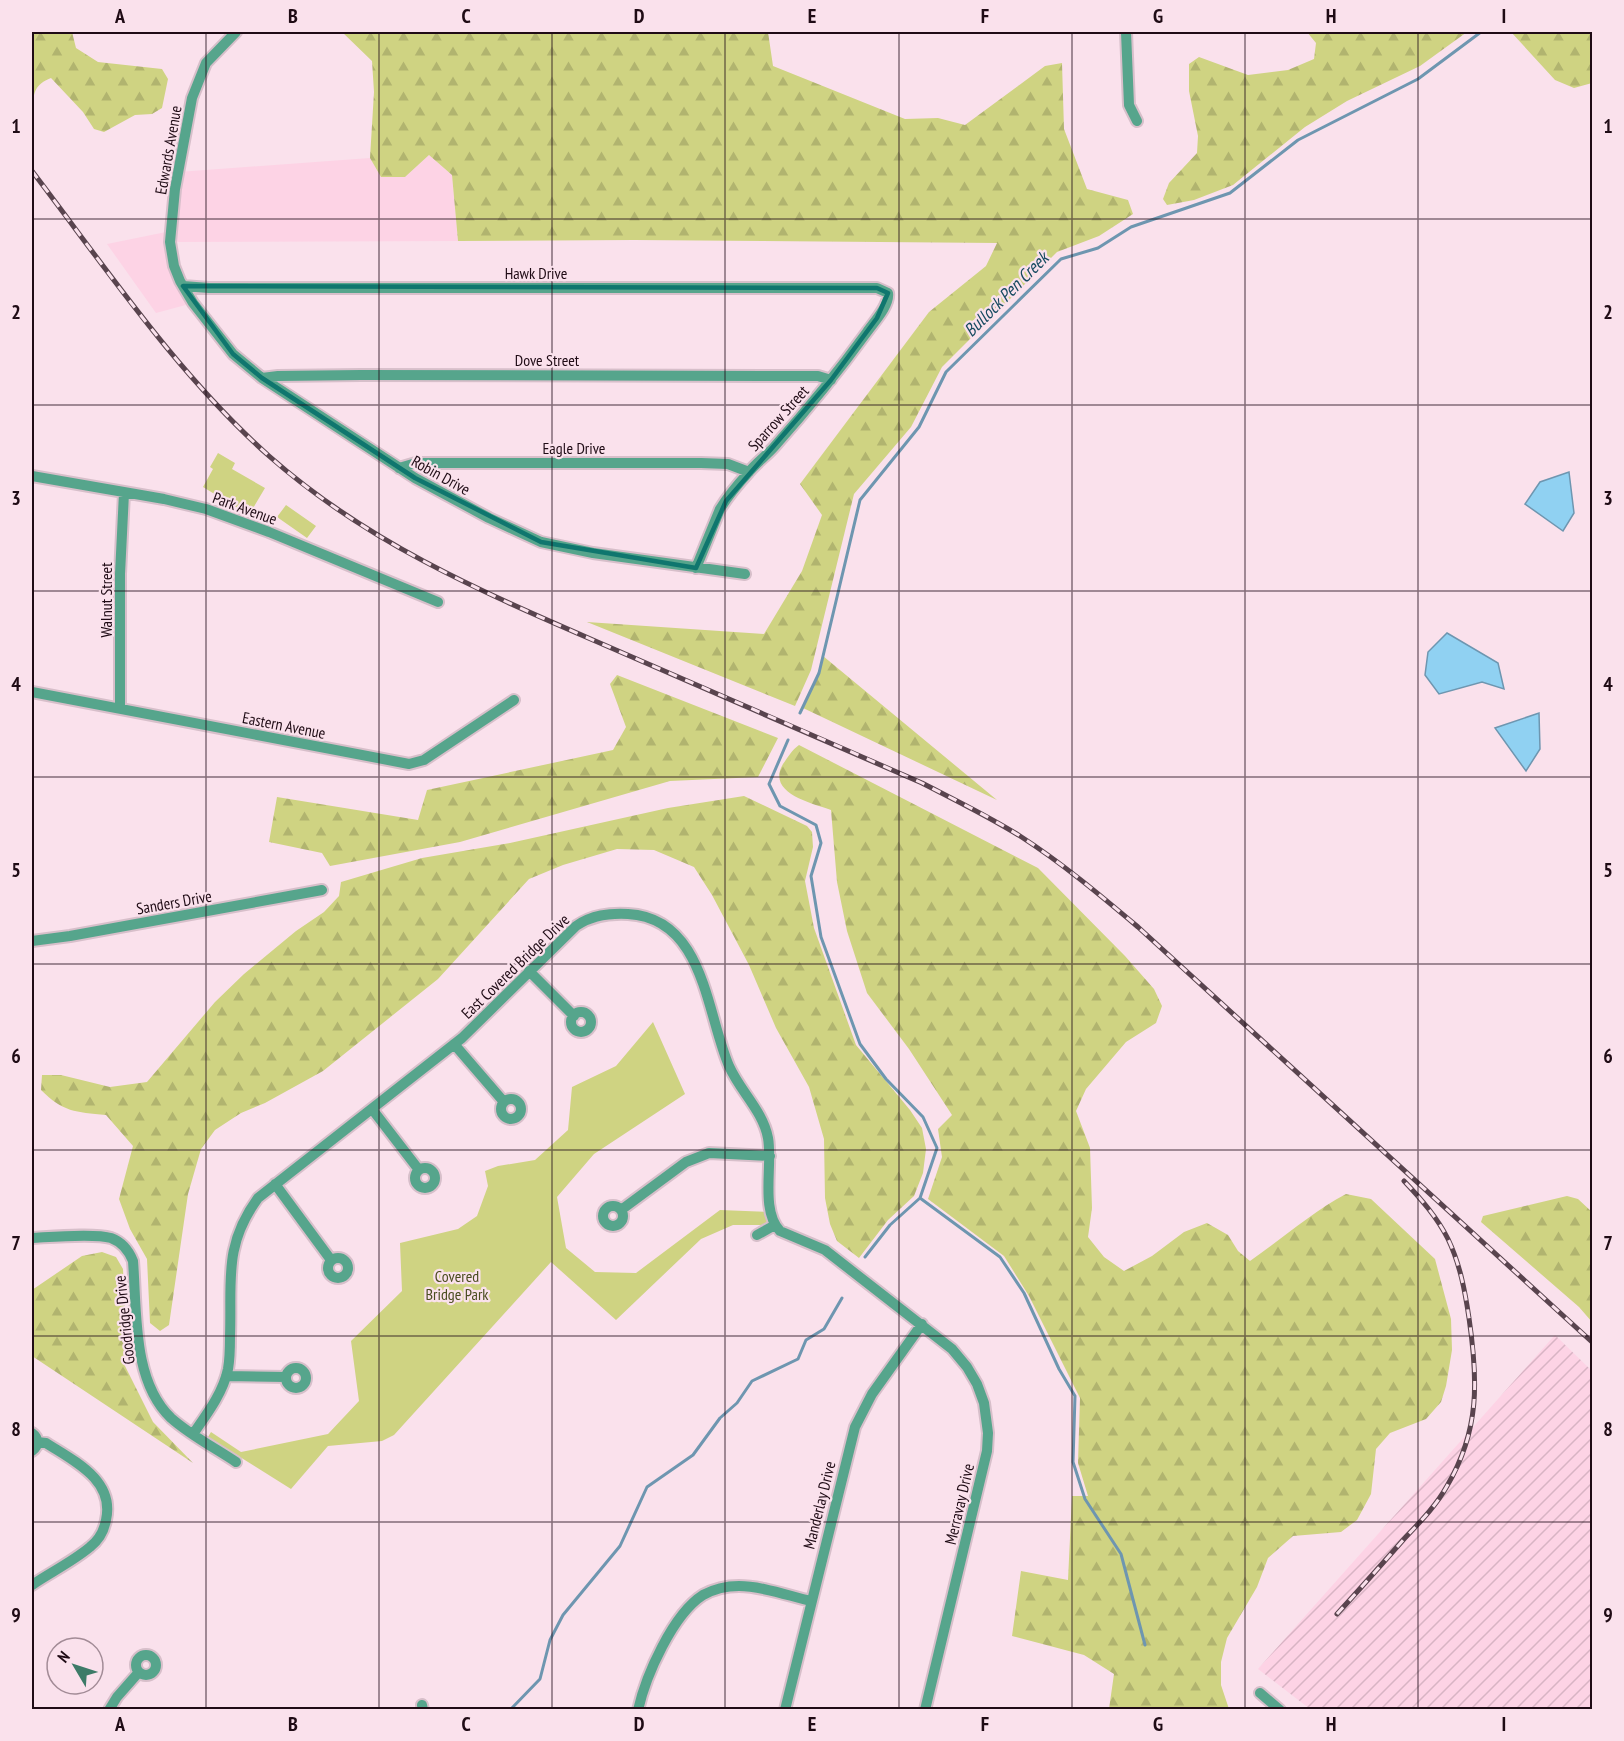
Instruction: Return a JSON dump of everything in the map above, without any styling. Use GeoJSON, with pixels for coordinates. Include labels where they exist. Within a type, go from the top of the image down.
{"type":"FeatureCollection","features":[{"type":"Feature","properties":{"kind":"street","name":"Edwards Avenue"},"geometry":{"type":"LineString","coordinates":[[183,286],[174,266],[170,242],[175,189],[192,98],[206,63],[236,32]]}},
{"type":"Feature","properties":{"kind":"street"},"geometry":{"type":"LineString","coordinates":[[1126,32],[1129,105],[1137,121]]}},
{"type":"Feature","properties":{"kind":"street","name":"Hawk Drive"},"geometry":{"type":"LineString","coordinates":[[183,286],[349,289],[877,288],[888,293]]}},
{"type":"Feature","properties":{"kind":"street","name":"Robin Drive"},"geometry":{"type":"LineString","coordinates":[[183,286],[233,354],[262,378],[399,468],[489,518],[541,542],[593,553],[745,574]]}},
{"type":"Feature","properties":{"kind":"street","name":"Sparrow Street"},"geometry":{"type":"LineString","coordinates":[[696,567],[720,509],[749,472],[771,451],[831,380],[877,318],[889,298],[888,293]]}},
{"type":"Feature","properties":{"kind":"street","name":"Dove Street"},"geometry":{"type":"LineString","coordinates":[[262,378],[361,375],[818,376],[831,380]]}},
{"type":"Feature","properties":{"kind":"street","name":"Eagle Drive"},"geometry":{"type":"LineString","coordinates":[[399,468],[416,463],[701,463],[728,465],[749,472]]}},
{"type":"Feature","properties":{"kind":"street","name":"Park Avenue"},"geometry":{"type":"LineString","coordinates":[[32,476],[164,499],[206,509],[269,532],[438,602]]}},
{"type":"Feature","properties":{"kind":"street","name":"Walnut Street"},"geometry":{"type":"LineString","coordinates":[[120,708],[120,574],[124,493]]}},
{"type":"Feature","properties":{"kind":"street","name":"Eastern Avenue"},"geometry":{"type":"LineString","coordinates":[[32,692],[409,764],[424,760],[514,700]]}},
{"type":"Feature","properties":{"kind":"street","name":"Sanders Drive"},"geometry":{"type":"LineString","coordinates":[[32,941],[322,890]]}},
{"type":"Feature","properties":{"kind":"street","name":"East Covered Bridge Drive"},"geometry":{"type":"LineString","coordinates":[[194,1434],[214,1404],[226,1376],[230,1353],[232,1255],[236,1236],[245,1216],[258,1198],[454,1044],[570,930],[584,920],[614,913],[643,916],[672,930],[686,946],[696,964],[729,1065],[765,1128],[770,1156],[770,1204],[775,1225]]}},
{"type":"Feature","properties":{"kind":"street"},"geometry":{"type":"LineString","coordinates":[[529,971],[574,1016]]}},
{"type":"Feature","properties":{"kind":"street"},"geometry":{"type":"LineString","coordinates":[[454,1044],[504,1102]]}},
{"type":"Feature","properties":{"kind":"street"},"geometry":{"type":"LineString","coordinates":[[372,1109],[419,1170]]}},
{"type":"Feature","properties":{"kind":"street"},"geometry":{"type":"LineString","coordinates":[[621,1210],[686,1162],[699,1156],[709,1153],[770,1156]]}},
{"type":"Feature","properties":{"kind":"street"},"geometry":{"type":"LineString","coordinates":[[275,1184],[331,1260]]}},
{"type":"Feature","properties":{"kind":"street"},"geometry":{"type":"LineString","coordinates":[[757,1235],[775,1225],[780,1231],[825,1250],[921,1324]]}},
{"type":"Feature","properties":{"kind":"street","name":"Goodridge Drive"},"geometry":{"type":"LineString","coordinates":[[32,1238],[109,1238],[124,1246],[133,1261],[142,1363],[156,1401],[167,1413],[194,1434],[236,1462]]}},
{"type":"Feature","properties":{"kind":"street","name":"Manderlay Drive"},"geometry":{"type":"LineString","coordinates":[[785,1710],[855,1427],[872,1394],[921,1324]]}},
{"type":"Feature","properties":{"kind":"street","name":"Merravay Drive"},"geometry":{"type":"LineString","coordinates":[[921,1324],[943,1341],[968,1367],[984,1403],[988,1433],[987,1451],[925,1710]]}},
{"type":"Feature","properties":{"kind":"street"},"geometry":{"type":"LineString","coordinates":[[226,1376],[286,1377]]}},
{"type":"Feature","properties":{"kind":"street"},"geometry":{"type":"LineString","coordinates":[[32,1585],[90,1548],[105,1527],[108,1514],[103,1487],[94,1476],[46,1443],[34,1442]]}},
{"type":"Feature","properties":{"kind":"street"},"geometry":{"type":"LineString","coordinates":[[638,1710],[651,1671],[669,1635],[686,1611],[702,1596],[719,1588],[738,1586],[811,1601]]}},
{"type":"Feature","properties":{"kind":"street"},"geometry":{"type":"LineString","coordinates":[[109,1710],[139,1672]]}},
{"type":"Feature","properties":{"kind":"street"},"geometry":{"type":"LineString","coordinates":[[1260,1694],[1280,1710]]}},
{"type":"Feature","properties":{"kind":"highlighted area"},"geometry":{"type":"Polygon","coordinates":[[[183,286],[877,288],[888,293],[877,318],[831,380],[726,501],[696,568],[541,542],[415,478],[262,378],[233,354],[183,286]]]}},
{"type":"Feature","properties":{"kind":"shaded area"},"geometry":{"type":"Polygon","coordinates":[[[429,155],[452,175],[458,241],[171,242],[193,303],[156,313],[107,244],[171,231],[178,172],[370,158],[381,177],[405,177],[429,155]]]}},
{"type":"Feature","properties":{"kind":"shaded area"},"geometry":{"type":"Polygon","coordinates":[[[1555,1335],[1592,1371],[1592,1709],[1310,1709],[1258,1669],[1555,1335]]]}},
{"type":"Feature","properties":{"kind":"green space"},"geometry":{"type":"Polygon","coordinates":[[[32,32],[72,32],[76,48],[98,62],[162,69],[168,79],[162,108],[152,114],[135,115],[104,132],[94,129],[83,112],[51,78],[43,82],[35,92],[32,127],[32,32]]]}},
{"type":"Feature","properties":{"kind":"green space"},"geometry":{"type":"Polygon","coordinates":[[[342,32],[768,32],[773,66],[905,119],[938,118],[965,125],[1045,66],[1062,63],[1064,129],[1087,189],[1128,200],[1133,214],[1099,236],[1057,252],[942,367],[911,427],[854,494],[811,670],[795,706],[587,622],[764,634],[802,571],[822,515],[800,484],[929,312],[986,266],[997,243],[458,241],[452,175],[429,155],[405,177],[381,177],[370,158],[374,92],[372,61],[342,32]]]}},
{"type":"Feature","properties":{"kind":"green space"},"geometry":{"type":"Polygon","coordinates":[[[1307,32],[1467,32],[1420,66],[1347,101],[1305,127],[1233,185],[1194,200],[1167,205],[1163,199],[1169,183],[1197,153],[1198,136],[1189,91],[1189,64],[1199,57],[1248,75],[1288,70],[1314,59],[1316,43],[1307,32]]]}},
{"type":"Feature","properties":{"kind":"green space"},"geometry":{"type":"Polygon","coordinates":[[[1511,32],[1592,32],[1592,83],[1574,88],[1555,80],[1511,32]]]}},
{"type":"Feature","properties":{"kind":"green space"},"geometry":{"type":"Polygon","coordinates":[[[218,453],[235,463],[232,469],[265,488],[249,515],[203,487],[213,469],[210,467],[218,453]]]}},
{"type":"Feature","properties":{"kind":"green space"},"geometry":{"type":"Polygon","coordinates":[[[286,505],[316,526],[307,538],[277,517],[286,505]]]}},
{"type":"Feature","properties":{"kind":"green space"},"geometry":{"type":"Polygon","coordinates":[[[823,656],[997,800],[803,708],[819,673],[823,656]]]}},
{"type":"Feature","properties":{"kind":"green space"},"geometry":{"type":"Polygon","coordinates":[[[617,675],[778,738],[758,777],[670,781],[460,842],[330,866],[322,853],[269,842],[277,797],[418,820],[427,790],[613,750],[626,727],[610,684],[617,675]]]}},
{"type":"Feature","properties":{"kind":"green space"},"geometry":{"type":"Polygon","coordinates":[[[799,745],[1038,868],[1125,956],[1154,989],[1162,1006],[1156,1023],[1126,1042],[1086,1089],[1076,1111],[1090,1148],[1092,1208],[1088,1237],[1104,1257],[1124,1271],[1152,1256],[1184,1232],[1207,1223],[1228,1235],[1238,1251],[1250,1261],[1309,1217],[1346,1194],[1371,1199],[1435,1259],[1451,1319],[1452,1350],[1441,1402],[1426,1419],[1390,1433],[1376,1449],[1371,1494],[1357,1520],[1341,1532],[1293,1536],[1268,1558],[1257,1587],[1227,1638],[1221,1662],[1221,1685],[1229,1709],[1109,1709],[1114,1674],[1084,1655],[1012,1636],[1021,1571],[1068,1580],[1072,1496],[1088,1496],[1078,1463],[1080,1398],[1029,1296],[1004,1256],[928,1199],[942,1157],[938,1129],[952,1115],[909,1049],[867,993],[847,931],[837,882],[831,810],[793,795],[785,789],[781,782],[779,774],[783,764],[799,745]]]}},
{"type":"Feature","properties":{"kind":"green space"},"geometry":{"type":"Polygon","coordinates":[[[744,796],[807,826],[812,832],[813,847],[805,881],[814,928],[856,1045],[910,1110],[922,1128],[926,1149],[923,1173],[914,1196],[888,1220],[859,1258],[837,1241],[830,1224],[825,1198],[824,1139],[809,1087],[776,1028],[749,965],[712,895],[694,867],[654,850],[617,849],[563,865],[529,879],[438,979],[323,1071],[265,1103],[241,1113],[215,1130],[201,1149],[188,1194],[169,1325],[160,1331],[150,1323],[147,1259],[130,1229],[119,1199],[133,1146],[106,1115],[70,1110],[56,1103],[41,1090],[42,1075],[61,1075],[110,1087],[147,1082],[215,1002],[244,974],[296,931],[324,912],[339,896],[341,882],[422,858],[510,843],[668,808],[744,796]]]}},
{"type":"Feature","properties":{"kind":"green space","name":"Covered Bridge Park"},"geometry":{"type":"Polygon","coordinates":[[[653,1022],[685,1094],[594,1154],[557,1197],[566,1248],[595,1272],[636,1273],[720,1210],[771,1212],[775,1225],[733,1225],[701,1239],[616,1320],[551,1262],[394,1435],[382,1441],[328,1446],[291,1489],[208,1437],[211,1432],[241,1452],[328,1434],[359,1401],[351,1341],[402,1291],[400,1243],[458,1229],[477,1216],[488,1186],[485,1171],[498,1166],[535,1160],[568,1130],[572,1087],[616,1066],[653,1022]]]}},
{"type":"Feature","properties":{"kind":"green space"},"geometry":{"type":"Polygon","coordinates":[[[1567,1196],[1578,1199],[1592,1212],[1592,1322],[1579,1307],[1481,1222],[1483,1216],[1567,1196]]]}},
{"type":"Feature","properties":{"kind":"green space"},"geometry":{"type":"Polygon","coordinates":[[[102,1252],[116,1257],[123,1269],[124,1364],[153,1422],[193,1463],[32,1356],[32,1290],[82,1256],[102,1252]]]}},
{"type":"Feature","properties":{"kind":"water"},"geometry":{"type":"Polygon","coordinates":[[[1569,472],[1574,513],[1563,531],[1525,504],[1540,482],[1569,472]]]}},
{"type":"Feature","properties":{"kind":"water"},"geometry":{"type":"Polygon","coordinates":[[[1447,633],[1498,663],[1504,689],[1482,682],[1439,694],[1425,675],[1428,652],[1447,633]]]}},
{"type":"Feature","properties":{"kind":"water"},"geometry":{"type":"Polygon","coordinates":[[[1539,713],[1540,749],[1526,771],[1495,728],[1539,713]]]}},
{"type":"Feature","properties":{"kind":"waterway","name":"Bullock Pen Creek"},"geometry":{"type":"LineString","coordinates":[[800,713],[819,673],[860,500],[919,427],[946,372],[1061,259],[1098,248],[1131,227],[1230,193],[1298,140],[1418,79],[1481,32]]}},
{"type":"Feature","properties":{"kind":"waterway"},"geometry":{"type":"LineString","coordinates":[[788,740],[769,784],[780,806],[816,825],[821,843],[811,876],[821,937],[860,1044],[886,1079],[923,1117],[937,1148],[920,1198],[1000,1257],[1024,1293],[1059,1369],[1075,1396],[1073,1462],[1085,1499],[1121,1554],[1145,1645]]}},
{"type":"Feature","properties":{"kind":"waterway"},"geometry":{"type":"LineString","coordinates":[[865,1257],[890,1225],[920,1198]]}},
{"type":"Feature","properties":{"kind":"waterway"},"geometry":{"type":"LineString","coordinates":[[510,1710],[540,1679],[550,1640],[563,1615],[620,1546],[647,1487],[693,1455],[720,1418],[737,1403],[752,1381],[798,1359],[806,1340],[824,1329],[842,1298]]}},
{"type":"Feature","properties":{"kind":"railway"},"geometry":{"type":"LineString","coordinates":[[32,171],[115,282],[204,391],[269,456],[308,488],[391,543],[479,589],[922,783],[1036,846],[1138,927],[1592,1342]]}},
{"type":"Feature","properties":{"kind":"railway"},"geometry":{"type":"LineString","coordinates":[[1337,1614],[1438,1500],[1458,1465],[1471,1425],[1475,1384],[1474,1363],[1464,1288],[1459,1268],[1439,1223],[1404,1181]]}}]}
